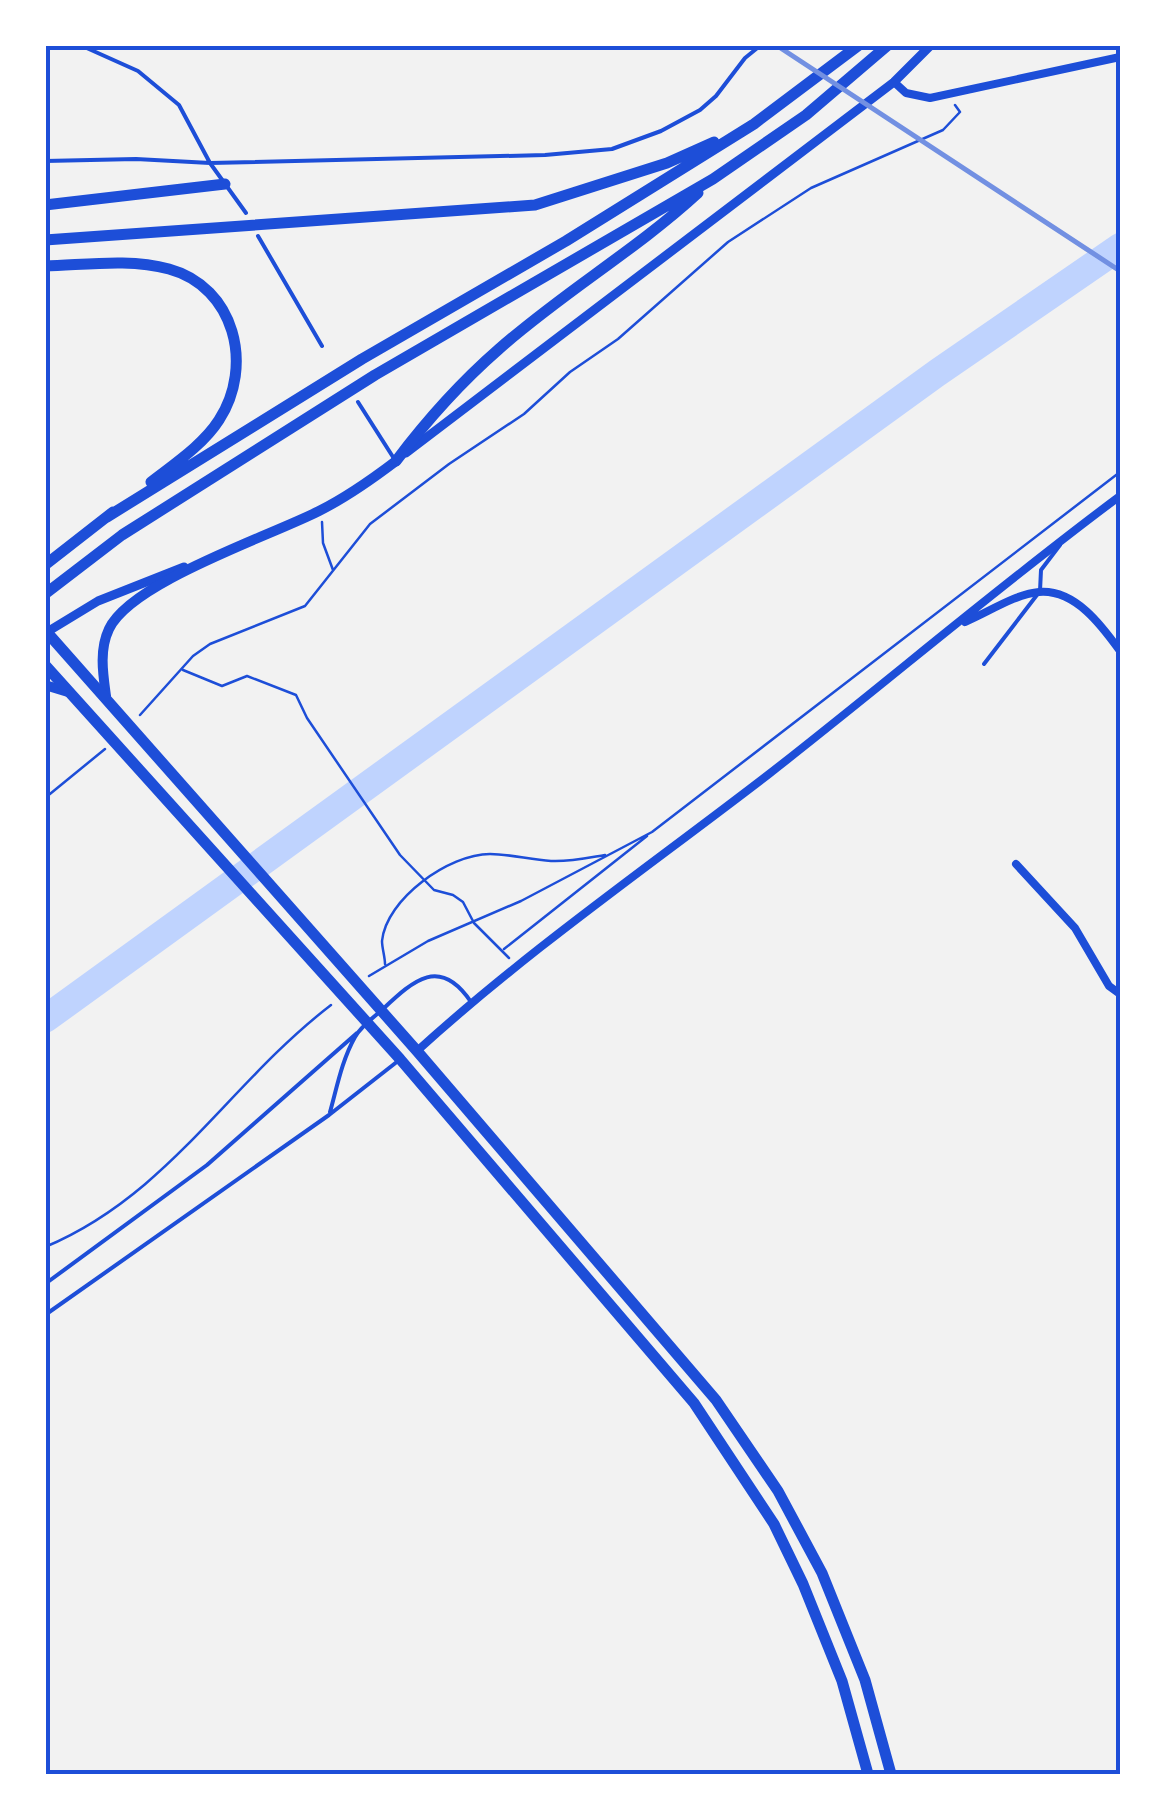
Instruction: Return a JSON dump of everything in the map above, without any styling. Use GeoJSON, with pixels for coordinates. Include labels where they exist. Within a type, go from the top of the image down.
{"type":"FeatureCollection","features":[{"type":"Feature","properties":{"kind":"main road"},"geometry":{"type":"LineString","coordinates":[[107,517],[754,124],[858,45]]}},
{"type":"Feature","properties":{"kind":"main road"},"geometry":{"type":"LineString","coordinates":[[45,594],[122,535],[375,376],[713,179],[806,115],[888,45]]}},
{"type":"Feature","properties":{"kind":"main road"},"geometry":{"type":"LineString","coordinates":[[45,240],[536,204],[667,163],[754,124]]}},
{"type":"Feature","properties":{"kind":"main road"},"geometry":{"type":"LineString","coordinates":[[109,700],[102,648],[110,626],[128,603],[362,487],[396,461],[437,407],[502,346],[656,232],[713,179]]}},
{"type":"Feature","properties":{"kind":"main road"},"geometry":{"type":"LineString","coordinates":[[45,205],[225,184]]}},
{"type":"Feature","properties":{"kind":"main road"},"geometry":{"type":"LineString","coordinates":[[45,266],[123,263],[171,269],[188,276],[212,296],[230,322],[236,340],[234,381],[228,402],[210,433],[45,565]]}},
{"type":"Feature","properties":{"kind":"main road"},"geometry":{"type":"LineString","coordinates":[[46,632],[414,1048],[724,1412],[778,1491],[837,1606],[865,1680],[891,1774]]}},
{"type":"Feature","properties":{"kind":"main road"},"geometry":{"type":"LineString","coordinates":[[45,665],[397,1056],[694,1403],[774,1524],[803,1584],[842,1681],[868,1774]]}},
{"type":"Feature","properties":{"kind":"main road"},"geometry":{"type":"LineString","coordinates":[[45,685],[70,692]]}},
{"type":"Feature","properties":{"kind":"street"},"geometry":{"type":"LineString","coordinates":[[396,461],[894,82],[931,45]]}},
{"type":"Feature","properties":{"kind":"street"},"geometry":{"type":"LineString","coordinates":[[894,82],[906,93],[930,98],[1120,57]]}},
{"type":"Feature","properties":{"kind":"street"},"geometry":{"type":"LineString","coordinates":[[414,1048],[1120,496]]}},
{"type":"Feature","properties":{"kind":"street"},"geometry":{"type":"LineString","coordinates":[[46,632],[128,587],[222,554]]}},
{"type":"Feature","properties":{"kind":"street"},"geometry":{"type":"LineString","coordinates":[[953,628],[1040,591],[1088,611],[1120,652]]}},
{"type":"Feature","properties":{"kind":"street"},"geometry":{"type":"LineString","coordinates":[[1016,864],[1075,928],[1109,986],[1120,994]]}},
{"type":"Feature","properties":{"kind":"lane"},"geometry":{"type":"LineString","coordinates":[[80,45],[138,72],[178,105],[210,163],[246,214]]}},
{"type":"Feature","properties":{"kind":"lane"},"geometry":{"type":"LineString","coordinates":[[45,161],[136,159],[210,163],[545,155],[612,149],[662,131],[700,110],[761,45]]}},
{"type":"Feature","properties":{"kind":"lane"},"geometry":{"type":"LineString","coordinates":[[258,236],[322,346]]}},
{"type":"Feature","properties":{"kind":"lane"},"geometry":{"type":"LineString","coordinates":[[358,402],[396,461]]}},
{"type":"Feature","properties":{"kind":"lane"},"geometry":{"type":"LineString","coordinates":[[984,664],[1040,591],[1041,570],[1069,534]]}},
{"type":"Feature","properties":{"kind":"lane"},"geometry":{"type":"LineString","coordinates":[[45,1284],[206,1165],[410,984],[434,975],[456,981],[471,1002]]}},
{"type":"Feature","properties":{"kind":"lane"},"geometry":{"type":"LineString","coordinates":[[329,1115],[343,1064],[357,1033]]}},
{"type":"Feature","properties":{"kind":"lane"},"geometry":{"type":"LineString","coordinates":[[45,1315],[329,1115],[397,1056]]}},
{"type":"Feature","properties":{"kind":"path"},"geometry":{"type":"LineString","coordinates":[[141,714],[181,669],[210,644],[305,606],[370,524],[524,414],[570,372],[618,340],[728,242],[812,188],[944,130],[960,112],[949,95]]}},
{"type":"Feature","properties":{"kind":"path"},"geometry":{"type":"LineString","coordinates":[[181,669],[222,686],[247,676],[296,695],[400,855],[422,881],[462,902],[474,923],[502,950],[1120,472]]}},
{"type":"Feature","properties":{"kind":"path"},"geometry":{"type":"LineString","coordinates":[[322,510],[323,543],[333,570]]}},
{"type":"Feature","properties":{"kind":"path"},"geometry":{"type":"LineString","coordinates":[[45,798],[104,750]]}},
{"type":"Feature","properties":{"kind":"path"},"geometry":{"type":"LineString","coordinates":[[370,975],[428,941],[474,923],[652,832]]}},
{"type":"Feature","properties":{"kind":"path"},"geometry":{"type":"LineString","coordinates":[[386,964],[382,941],[390,920],[422,881],[460,860],[486,854],[551,861],[611,854]]}},
{"type":"Feature","properties":{"kind":"path"},"geometry":{"type":"LineString","coordinates":[[45,1248],[80,1232],[151,1183],[257,1072],[341,997]]}},
{"type":"Feature","properties":{"kind":"waterway"},"geometry":{"type":"LineString","coordinates":[[45,1019],[937,373],[1120,247]]}},
{"type":"Feature","properties":{"kind":"railway"},"geometry":{"type":"LineString","coordinates":[[776,45],[1120,271]]}}]}
